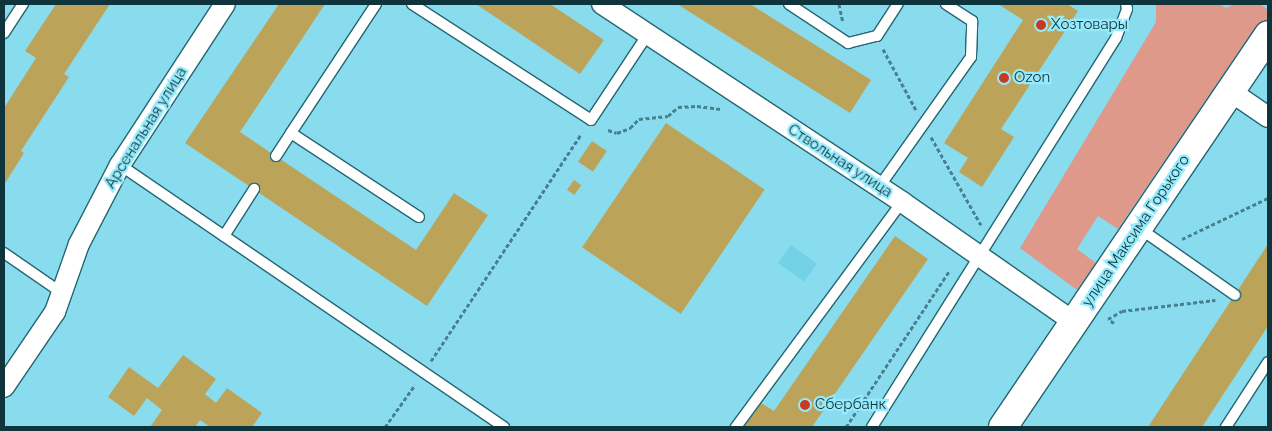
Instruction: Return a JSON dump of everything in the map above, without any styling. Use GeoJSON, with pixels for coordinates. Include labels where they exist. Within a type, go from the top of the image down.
{"type":"FeatureCollection","features":[{"type":"Feature","properties":{"kind":"main road","name":"улица Максима Горького"},"geometry":{"type":"LineString","coordinates":[[1003,427],[1268,35]]}},
{"type":"Feature","properties":{"kind":"street","name":"Арсенальная улица"},"geometry":{"type":"LineString","coordinates":[[4,387],[56,312],[79,244],[120,165],[225,4]]}},
{"type":"Feature","properties":{"kind":"street","name":"Ствольная улица"},"geometry":{"type":"LineString","coordinates":[[602,4],[902,202],[1074,322]]}},
{"type":"Feature","properties":{"kind":"street"},"geometry":{"type":"LineString","coordinates":[[1230,91],[1268,117]]}},
{"type":"Feature","properties":{"kind":"lane"},"geometry":{"type":"LineString","coordinates":[[4,33],[23,4]]}},
{"type":"Feature","properties":{"kind":"lane"},"geometry":{"type":"LineString","coordinates":[[276,156],[376,4]]}},
{"type":"Feature","properties":{"kind":"lane"},"geometry":{"type":"LineString","coordinates":[[412,4],[591,120],[648,34]]}},
{"type":"Feature","properties":{"kind":"lane"},"geometry":{"type":"LineString","coordinates":[[789,4],[848,43],[877,36],[898,4]]}},
{"type":"Feature","properties":{"kind":"lane"},"geometry":{"type":"LineString","coordinates":[[879,187],[971,57],[972,21],[946,4]]}},
{"type":"Feature","properties":{"kind":"lane"},"geometry":{"type":"LineString","coordinates":[[872,427],[973,252],[1116,38],[1126,4]]}},
{"type":"Feature","properties":{"kind":"lane"},"geometry":{"type":"LineString","coordinates":[[291,133],[420,217]]}},
{"type":"Feature","properties":{"kind":"lane"},"geometry":{"type":"LineString","coordinates":[[120,165],[504,427]]}},
{"type":"Feature","properties":{"kind":"lane"},"geometry":{"type":"LineString","coordinates":[[224,236],[254,189]]}},
{"type":"Feature","properties":{"kind":"lane"},"geometry":{"type":"LineString","coordinates":[[736,427],[902,202]]}},
{"type":"Feature","properties":{"kind":"lane"},"geometry":{"type":"LineString","coordinates":[[1138,228],[1235,295]]}},
{"type":"Feature","properties":{"kind":"lane"},"geometry":{"type":"LineString","coordinates":[[4,253],[62,293]]}},
{"type":"Feature","properties":{"kind":"lane"},"geometry":{"type":"LineString","coordinates":[[1226,427],[1268,362]]}},
{"type":"Feature","properties":{"kind":"path"},"geometry":{"type":"LineString","coordinates":[[608,130],[618,133],[630,128],[639,119],[668,116],[678,107],[697,106],[727,109],[746,99]]}},
{"type":"Feature","properties":{"kind":"path"},"geometry":{"type":"LineString","coordinates":[[385,427],[591,120]]}},
{"type":"Feature","properties":{"kind":"path"},"geometry":{"type":"LineString","coordinates":[[1166,247],[1268,198]]}},
{"type":"Feature","properties":{"kind":"path"},"geometry":{"type":"LineString","coordinates":[[846,427],[973,252],[980,224]]}},
{"type":"Feature","properties":{"kind":"path"},"geometry":{"type":"LineString","coordinates":[[1114,323],[1108,319],[1122,311],[1210,301],[1235,295]]}},
{"type":"Feature","properties":{"kind":"shaded area"},"geometry":{"type":"Polygon","coordinates":[[[1156,4],[1220,4],[1226,8],[1234,4],[1260,4],[1268,10],[1268,17],[1262,29],[1246,41],[1118,229],[1098,216],[1077,249],[1096,263],[1077,290],[1020,248],[1156,22],[1156,4]]]}},
{"type":"Feature","properties":{"kind":"shaded area"},"geometry":{"type":"Polygon","coordinates":[[[791,245],[817,264],[804,282],[778,263],[791,245]]]}},
{"type":"Feature","properties":{"kind":"building"},"geometry":{"type":"Polygon","coordinates":[[[56,4],[110,4],[64,74],[69,77],[21,151],[24,153],[4,185],[4,108],[36,58],[25,51],[56,4]]]}},
{"type":"Feature","properties":{"kind":"building"},"geometry":{"type":"Polygon","coordinates":[[[279,4],[325,4],[240,132],[416,250],[454,193],[488,215],[427,306],[185,143],[279,4]]]}},
{"type":"Feature","properties":{"kind":"building"},"geometry":{"type":"Polygon","coordinates":[[[476,4],[550,4],[604,40],[580,74],[476,4]]]}},
{"type":"Feature","properties":{"kind":"building"},"geometry":{"type":"Polygon","coordinates":[[[677,4],[750,4],[871,80],[850,113],[677,4]]]}},
{"type":"Feature","properties":{"kind":"building"},"geometry":{"type":"Polygon","coordinates":[[[998,4],[1067,4],[1078,11],[1001,129],[1014,137],[982,187],[959,172],[968,158],[944,143],[1023,20],[998,4]]]}},
{"type":"Feature","properties":{"kind":"building"},"geometry":{"type":"Polygon","coordinates":[[[666,123],[765,190],[681,314],[582,247],[666,123]]]}},
{"type":"Feature","properties":{"kind":"building"},"geometry":{"type":"Polygon","coordinates":[[[592,141],[607,151],[593,172],[578,162],[592,141]]]}},
{"type":"Feature","properties":{"kind":"building"},"geometry":{"type":"Polygon","coordinates":[[[574,180],[581,185],[574,195],[567,190],[574,180]]]}},
{"type":"Feature","properties":{"kind":"building"},"geometry":{"type":"Polygon","coordinates":[[[895,236],[928,259],[812,427],[744,427],[761,403],[774,411],[895,236]]]}},
{"type":"Feature","properties":{"kind":"building"},"geometry":{"type":"Polygon","coordinates":[[[1268,244],[1268,326],[1202,427],[1148,427],[1268,244]]]}},
{"type":"Feature","properties":{"kind":"building"},"geometry":{"type":"Polygon","coordinates":[[[183,355],[216,379],[205,394],[216,403],[227,388],[262,413],[252,427],[210,427],[200,420],[195,427],[150,427],[162,410],[147,398],[134,416],[108,397],[129,367],[158,388],[183,355]]]}},
{"type":"Feature","properties":{"kind":"place","name":"Хозтовары"},"geometry":{"type":"Point","coordinates":[1041,25]}},
{"type":"Feature","properties":{"kind":"place","name":"Ozon"},"geometry":{"type":"Point","coordinates":[1004,78]}},
{"type":"Feature","properties":{"kind":"place","name":"Сбербанк"},"geometry":{"type":"Point","coordinates":[805,405]}}]}
